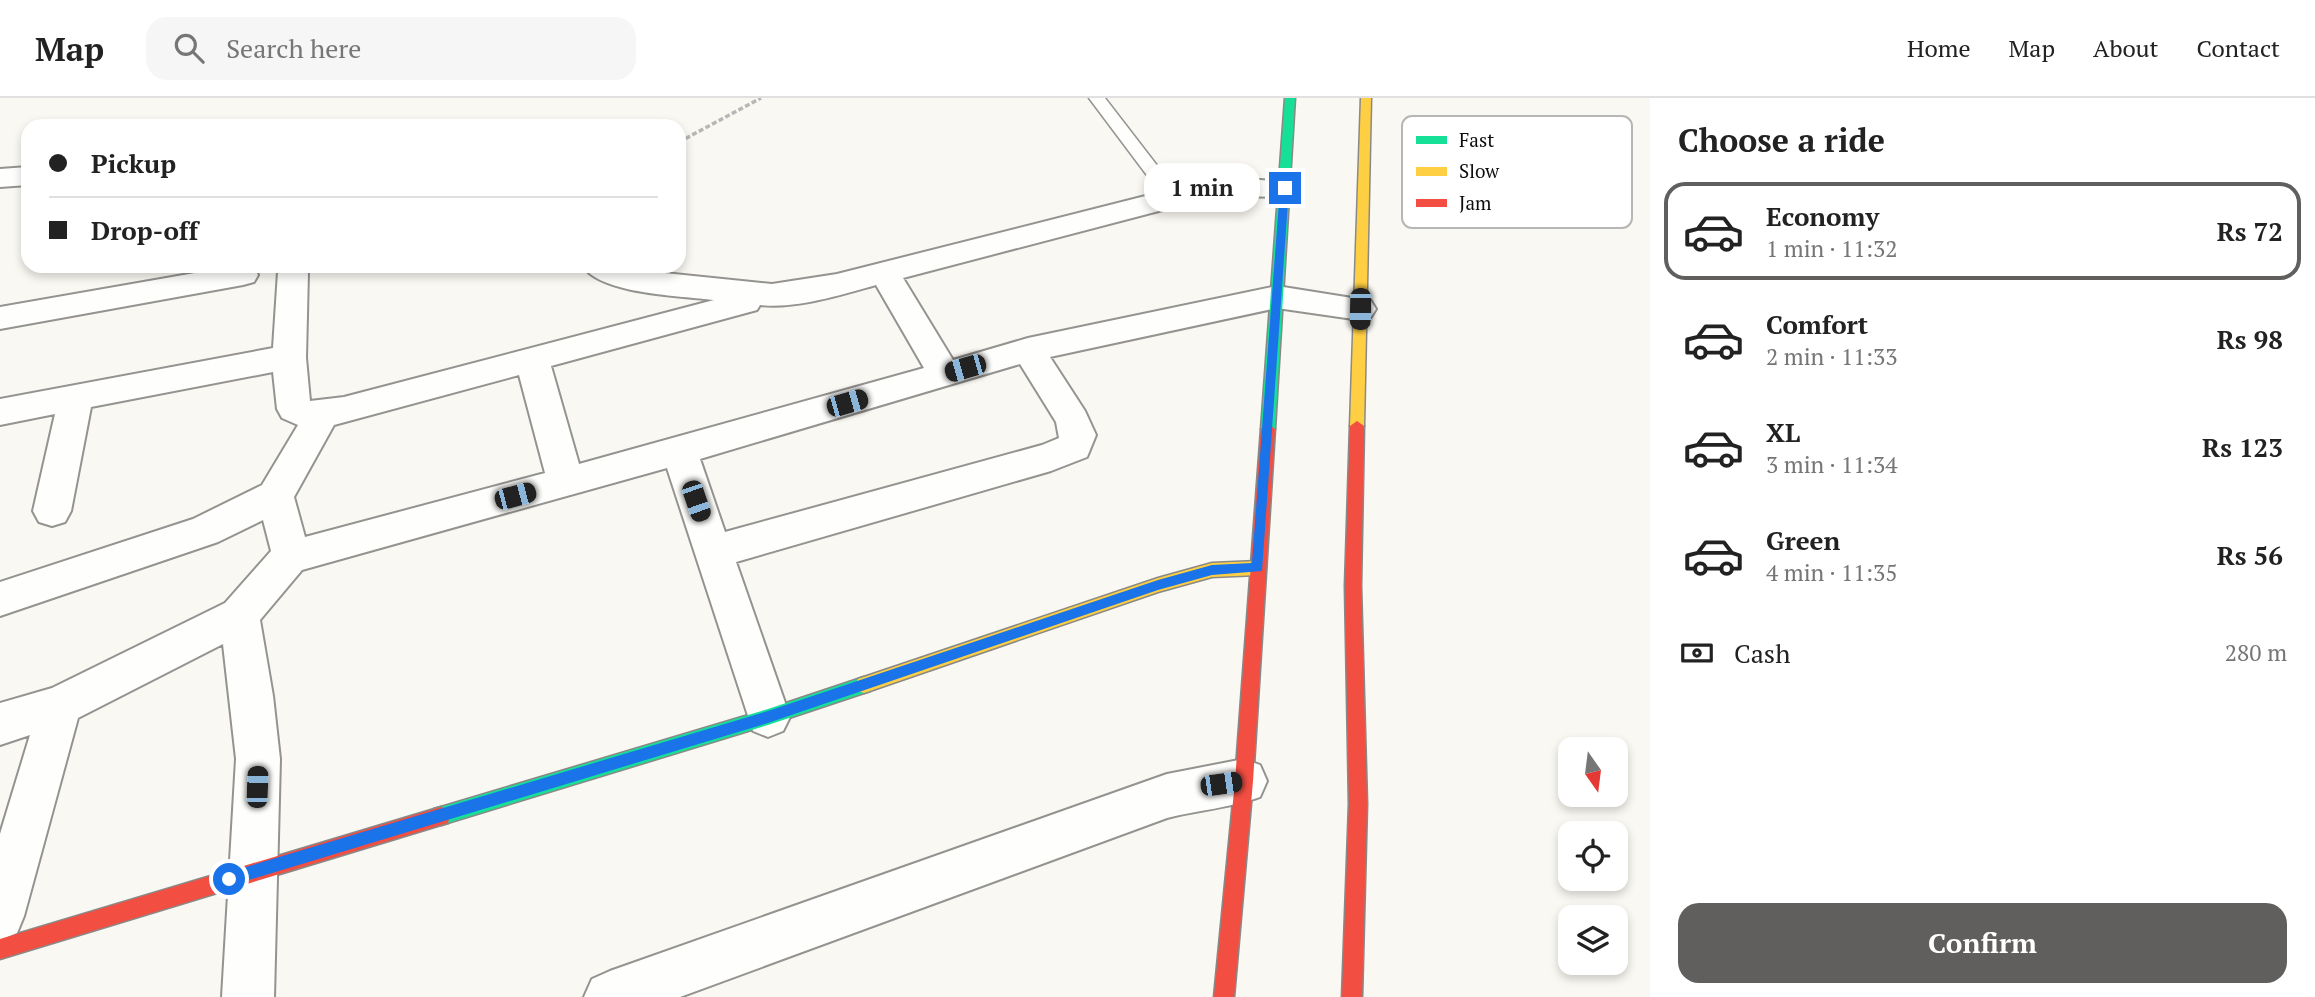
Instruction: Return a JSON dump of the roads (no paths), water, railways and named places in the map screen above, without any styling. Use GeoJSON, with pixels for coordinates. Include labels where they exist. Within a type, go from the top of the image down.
{"type":"FeatureCollection","features":[{"type":"Feature","properties":{"kind":"main road"},"geometry":{"type":"LineString","coordinates":[[1224,997],[1244,781],[1290,98]]}},
{"type":"Feature","properties":{"kind":"main road"},"geometry":{"type":"LineString","coordinates":[[1352,997],[1359,804],[1353,586],[1366,98]]}},
{"type":"Feature","properties":{"kind":"main road"},"geometry":{"type":"LineString","coordinates":[[0,949],[768,717],[1158,585],[1212,570],[1258,568]]}},
{"type":"Feature","properties":{"kind":"street"},"geometry":{"type":"LineString","coordinates":[[0,178],[21,176]]}},
{"type":"Feature","properties":{"kind":"street"},"geometry":{"type":"LineString","coordinates":[[307,273],[290,357],[294,409],[300,413],[323,413],[772,295],[837,285],[1173,198],[1227,187],[1285,188]]}},
{"type":"Feature","properties":{"kind":"street"},"geometry":{"type":"LineString","coordinates":[[231,273],[243,275]]}},
{"type":"Feature","properties":{"kind":"street"},"geometry":{"type":"LineString","coordinates":[[0,318],[265,273]]}},
{"type":"Feature","properties":{"kind":"street"},"geometry":{"type":"LineString","coordinates":[[614,273],[630,280],[772,295]]}},
{"type":"Feature","properties":{"kind":"street"},"geometry":{"type":"LineString","coordinates":[[884,273],[944,374]]}},
{"type":"Feature","properties":{"kind":"street"},"geometry":{"type":"LineString","coordinates":[[0,724],[60,705],[239,617],[292,555],[311,553],[566,482],[1028,350],[1277,297],[1360,309]]}},
{"type":"Feature","properties":{"kind":"street"},"geometry":{"type":"LineString","coordinates":[[713,552],[1051,457],[1074,447],[1078,435],[1073,420],[1028,350]]}},
{"type":"Feature","properties":{"kind":"street"},"geometry":{"type":"LineString","coordinates":[[0,412],[290,357]]}},
{"type":"Feature","properties":{"kind":"street"},"geometry":{"type":"LineString","coordinates":[[532,360],[566,482]]}},
{"type":"Feature","properties":{"kind":"street"},"geometry":{"type":"LineString","coordinates":[[52,510],[76,398]]}},
{"type":"Feature","properties":{"kind":"street"},"geometry":{"type":"LineString","coordinates":[[0,599],[205,531],[275,496],[323,413]]}},
{"type":"Feature","properties":{"kind":"street"},"geometry":{"type":"LineString","coordinates":[[679,450],[768,717]]}},
{"type":"Feature","properties":{"kind":"street"},"geometry":{"type":"LineString","coordinates":[[275,496],[292,555]]}},
{"type":"Feature","properties":{"kind":"street"},"geometry":{"type":"LineString","coordinates":[[239,617],[252,696],[258,759],[248,997]]}},
{"type":"Feature","properties":{"kind":"street"},"geometry":{"type":"LineString","coordinates":[[0,916],[60,705]]}},
{"type":"Feature","properties":{"kind":"street"},"geometry":{"type":"LineString","coordinates":[[610,997],[1167,796],[1197,788],[1244,781]]}},
{"type":"Feature","properties":{"kind":"lane"},"geometry":{"type":"LineString","coordinates":[[1097,98],[1173,198]]}}]}
